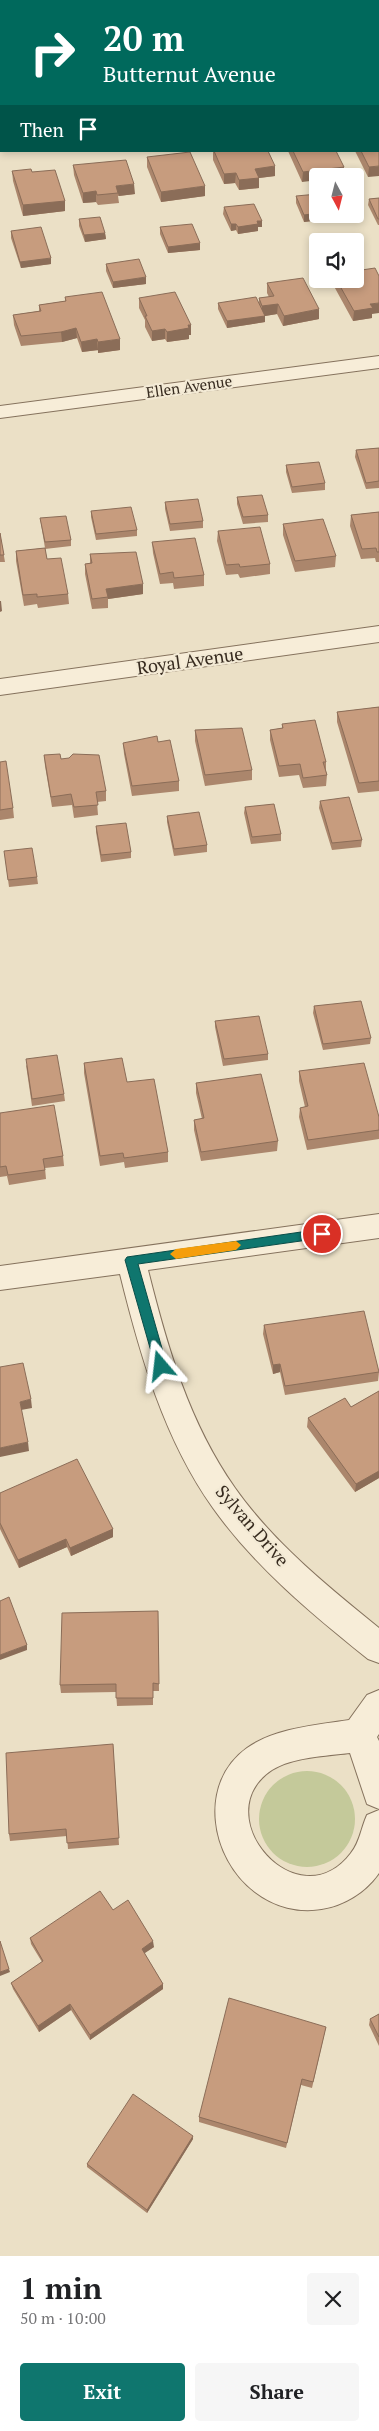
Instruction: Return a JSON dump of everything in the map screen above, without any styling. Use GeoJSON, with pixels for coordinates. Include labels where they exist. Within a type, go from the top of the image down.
{"type":"FeatureCollection","features":[{"type":"Feature","properties":{"kind":"street","name":"Ellen Avenue"},"geometry":{"type":"LineString","coordinates":[[0,412],[379,362]]}},
{"type":"Feature","properties":{"kind":"street","name":"Royal Avenue"},"geometry":{"type":"LineString","coordinates":[[0,687],[379,634]]}},
{"type":"Feature","properties":{"kind":"street"},"geometry":{"type":"LineString","coordinates":[[0,1278],[379,1226]]}},
{"type":"Feature","properties":{"kind":"street","name":"Sylvan Drive"},"geometry":{"type":"LineString","coordinates":[[131,1260],[161,1366],[181,1419],[200,1458],[224,1499],[284,1565],[348,1623],[379,1648]]}},
{"type":"Feature","properties":{"kind":"street"},"geometry":{"type":"LineString","coordinates":[[379,1706],[359,1735],[278,1752],[260,1759],[242,1772],[233,1791],[231,1808],[234,1831],[243,1854],[256,1873],[274,1887],[301,1895],[325,1892],[345,1885],[359,1871],[371,1854],[378,1837],[379,1827]]}},
{"type":"Feature","properties":{"kind":"street"},"geometry":{"type":"LineString","coordinates":[[359,1735],[372,1763],[379,1792]]}},
{"type":"Feature","properties":{"kind":"green space"},"geometry":{"type":"Polygon","coordinates":[[[307,1771],[325,1774],[341,1785],[352,1801],[355,1819],[352,1837],[341,1853],[325,1864],[307,1867],[289,1864],[273,1853],[262,1837],[259,1819],[262,1801],[273,1785],[289,1774],[307,1771]]]}},
{"type":"Feature","properties":{"kind":"building"},"geometry":{"type":"Polygon","coordinates":[[[190,152],[205,186],[161,192],[147,157],[190,152]]]}},
{"type":"Feature","properties":{"kind":"building"},"geometry":{"type":"Polygon","coordinates":[[[214,152],[268,152],[275,166],[255,169],[259,178],[239,180],[236,173],[224,174],[214,152]]]}},
{"type":"Feature","properties":{"kind":"building"},"geometry":{"type":"Polygon","coordinates":[[[293,152],[336,152],[344,167],[309,168],[309,171],[303,172],[293,152]]]}},
{"type":"Feature","properties":{"kind":"building"},"geometry":{"type":"Polygon","coordinates":[[[362,152],[379,152],[379,166],[369,167],[362,152]]]}},
{"type":"Feature","properties":{"kind":"building"},"geometry":{"type":"Polygon","coordinates":[[[126,160],[134,184],[116,186],[118,193],[97,195],[96,191],[83,193],[73,165],[126,160]]]}},
{"type":"Feature","properties":{"kind":"building"},"geometry":{"type":"Polygon","coordinates":[[[31,169],[32,172],[55,170],[65,201],[23,205],[12,171],[31,169]]]}},
{"type":"Feature","properties":{"kind":"building"},"geometry":{"type":"Polygon","coordinates":[[[309,195],[309,214],[304,215],[296,196],[309,195]]]}},
{"type":"Feature","properties":{"kind":"building"},"geometry":{"type":"Polygon","coordinates":[[[379,198],[379,219],[378,219],[369,199],[379,198]]]}},
{"type":"Feature","properties":{"kind":"building"},"geometry":{"type":"Polygon","coordinates":[[[254,204],[262,221],[257,221],[258,224],[238,227],[236,224],[231,224],[224,207],[254,204]]]}},
{"type":"Feature","properties":{"kind":"building"},"geometry":{"type":"Polygon","coordinates":[[[100,217],[105,233],[84,235],[79,219],[100,217]]]}},
{"type":"Feature","properties":{"kind":"building"},"geometry":{"type":"Polygon","coordinates":[[[192,224],[200,243],[168,247],[160,227],[192,224]]]}},
{"type":"Feature","properties":{"kind":"building"},"geometry":{"type":"Polygon","coordinates":[[[41,227],[51,258],[20,262],[11,231],[41,227]]]}},
{"type":"Feature","properties":{"kind":"building"},"geometry":{"type":"Polygon","coordinates":[[[139,259],[146,277],[113,282],[106,264],[139,259]]]}},
{"type":"Feature","properties":{"kind":"building"},"geometry":{"type":"Polygon","coordinates":[[[375,268],[379,276],[379,303],[370,304],[373,308],[354,311],[341,288],[364,288],[364,270],[375,268]]]}},
{"type":"Feature","properties":{"kind":"building"},"geometry":{"type":"Polygon","coordinates":[[[303,278],[319,309],[284,316],[278,304],[262,306],[259,298],[274,296],[267,283],[303,278]]]}},
{"type":"Feature","properties":{"kind":"building"},"geometry":{"type":"Polygon","coordinates":[[[102,292],[120,339],[98,342],[97,339],[81,342],[76,328],[61,332],[21,336],[13,315],[41,311],[39,305],[66,301],[65,297],[102,292]]]}},
{"type":"Feature","properties":{"kind":"building"},"geometry":{"type":"Polygon","coordinates":[[[175,292],[191,325],[188,325],[189,328],[167,332],[165,329],[152,331],[139,298],[175,292]]]}},
{"type":"Feature","properties":{"kind":"building"},"geometry":{"type":"Polygon","coordinates":[[[256,297],[265,316],[227,321],[218,303],[256,297]]]}},
{"type":"Feature","properties":{"kind":"building"},"geometry":{"type":"Polygon","coordinates":[[[379,448],[379,481],[366,483],[356,450],[379,448]]]}},
{"type":"Feature","properties":{"kind":"building"},"geometry":{"type":"Polygon","coordinates":[[[319,462],[325,483],[292,487],[286,465],[319,462]]]}},
{"type":"Feature","properties":{"kind":"building"},"geometry":{"type":"Polygon","coordinates":[[[262,495],[268,515],[243,517],[237,497],[262,495]]]}},
{"type":"Feature","properties":{"kind":"building"},"geometry":{"type":"Polygon","coordinates":[[[198,499],[203,521],[170,524],[165,502],[198,499]]]}},
{"type":"Feature","properties":{"kind":"building"},"geometry":{"type":"Polygon","coordinates":[[[131,507],[137,530],[96,534],[91,511],[131,507]]]}},
{"type":"Feature","properties":{"kind":"building"},"geometry":{"type":"Polygon","coordinates":[[[379,512],[379,552],[377,552],[376,548],[362,549],[351,515],[379,512]]]}},
{"type":"Feature","properties":{"kind":"building"},"geometry":{"type":"Polygon","coordinates":[[[66,516],[71,540],[45,542],[40,518],[66,516]]]}},
{"type":"Feature","properties":{"kind":"building"},"geometry":{"type":"Polygon","coordinates":[[[323,519],[336,556],[295,561],[283,524],[323,519]]]}},
{"type":"Feature","properties":{"kind":"building"},"geometry":{"type":"Polygon","coordinates":[[[260,527],[270,564],[240,567],[239,564],[226,565],[218,531],[260,527]]]}},
{"type":"Feature","properties":{"kind":"building"},"geometry":{"type":"Polygon","coordinates":[[[0,533],[4,555],[0,555],[0,533]]]}},
{"type":"Feature","properties":{"kind":"building"},"geometry":{"type":"Polygon","coordinates":[[[195,538],[204,575],[174,578],[173,572],[160,574],[152,542],[195,538]]]}},
{"type":"Feature","properties":{"kind":"building"},"geometry":{"type":"Polygon","coordinates":[[[45,548],[47,559],[61,558],[68,594],[37,597],[37,594],[23,595],[16,551],[45,548]]]}},
{"type":"Feature","properties":{"kind":"building"},"geometry":{"type":"Polygon","coordinates":[[[136,552],[143,584],[106,589],[108,597],[92,599],[85,564],[92,563],[90,554],[136,552]]]}},
{"type":"Feature","properties":{"kind":"building"},"geometry":{"type":"Polygon","coordinates":[[[379,707],[379,781],[359,783],[337,712],[379,707]]]}},
{"type":"Feature","properties":{"kind":"building"},"geometry":{"type":"Polygon","coordinates":[[[315,720],[326,762],[323,762],[327,775],[303,778],[300,764],[279,766],[270,730],[283,728],[282,724],[315,720]]]}},
{"type":"Feature","properties":{"kind":"building"},"geometry":{"type":"Polygon","coordinates":[[[242,728],[252,770],[205,775],[195,730],[242,728]]]}},
{"type":"Feature","properties":{"kind":"building"},"geometry":{"type":"Polygon","coordinates":[[[157,736],[158,742],[170,740],[179,781],[132,786],[123,743],[157,736]]]}},
{"type":"Feature","properties":{"kind":"building"},"geometry":{"type":"Polygon","coordinates":[[[60,754],[61,759],[69,758],[73,754],[99,755],[106,791],[96,792],[98,805],[74,807],[71,794],[51,797],[44,755],[60,754]]]}},
{"type":"Feature","properties":{"kind":"building"},"geometry":{"type":"Polygon","coordinates":[[[6,761],[13,808],[0,810],[0,762],[6,761]]]}},
{"type":"Feature","properties":{"kind":"building"},"geometry":{"type":"Polygon","coordinates":[[[349,797],[362,840],[332,843],[320,801],[349,797]]]}},
{"type":"Feature","properties":{"kind":"building"},"geometry":{"type":"Polygon","coordinates":[[[274,804],[281,834],[252,837],[245,807],[274,804]]]}},
{"type":"Feature","properties":{"kind":"building"},"geometry":{"type":"Polygon","coordinates":[[[199,812],[207,845],[174,849],[167,816],[199,812]]]}},
{"type":"Feature","properties":{"kind":"building"},"geometry":{"type":"Polygon","coordinates":[[[126,823],[131,852],[101,855],[96,826],[126,823]]]}},
{"type":"Feature","properties":{"kind":"building"},"geometry":{"type":"Polygon","coordinates":[[[32,848],[37,877],[8,880],[4,851],[32,848]]]}},
{"type":"Feature","properties":{"kind":"building"},"geometry":{"type":"Polygon","coordinates":[[[361,1001],[371,1038],[323,1044],[314,1006],[361,1001]]]}},
{"type":"Feature","properties":{"kind":"building"},"geometry":{"type":"Polygon","coordinates":[[[259,1016],[268,1054],[224,1059],[215,1021],[259,1016]]]}},
{"type":"Feature","properties":{"kind":"building"},"geometry":{"type":"Polygon","coordinates":[[[57,1055],[64,1094],[32,1099],[26,1059],[57,1055]]]}},
{"type":"Feature","properties":{"kind":"building"},"geometry":{"type":"Polygon","coordinates":[[[122,1058],[127,1082],[154,1079],[168,1152],[124,1158],[123,1153],[100,1156],[84,1063],[122,1058]]]}},
{"type":"Feature","properties":{"kind":"building"},"geometry":{"type":"Polygon","coordinates":[[[364,1063],[379,1117],[379,1130],[308,1140],[300,1108],[308,1106],[299,1071],[364,1063]]]}},
{"type":"Feature","properties":{"kind":"building"},"geometry":{"type":"Polygon","coordinates":[[[261,1074],[278,1141],[201,1152],[194,1120],[204,1118],[196,1083],[261,1074]]]}},
{"type":"Feature","properties":{"kind":"building"},"geometry":{"type":"Polygon","coordinates":[[[54,1105],[63,1156],[43,1159],[45,1170],[8,1175],[6,1166],[0,1167],[0,1113],[54,1105]]]}},
{"type":"Feature","properties":{"kind":"building"},"geometry":{"type":"Polygon","coordinates":[[[364,1311],[379,1372],[285,1386],[280,1364],[273,1365],[264,1325],[364,1311]]]}},
{"type":"Feature","properties":{"kind":"building"},"geometry":{"type":"Polygon","coordinates":[[[23,1363],[31,1399],[20,1402],[28,1442],[0,1448],[0,1367],[23,1363]]]}},
{"type":"Feature","properties":{"kind":"building"},"geometry":{"type":"Polygon","coordinates":[[[379,1391],[379,1471],[356,1484],[308,1418],[345,1398],[351,1407],[379,1391]]]}},
{"type":"Feature","properties":{"kind":"building"},"geometry":{"type":"Polygon","coordinates":[[[77,1459],[113,1529],[70,1548],[66,1539],[18,1560],[0,1523],[0,1493],[77,1459]]]}},
{"type":"Feature","properties":{"kind":"building"},"geometry":{"type":"Polygon","coordinates":[[[9,1597],[27,1645],[0,1655],[0,1601],[9,1597]]]}},
{"type":"Feature","properties":{"kind":"building"},"geometry":{"type":"Polygon","coordinates":[[[158,1611],[159,1684],[153,1683],[153,1698],[116,1698],[116,1684],[60,1685],[62,1613],[158,1611]]]}},
{"type":"Feature","properties":{"kind":"building"},"geometry":{"type":"Polygon","coordinates":[[[113,1744],[119,1838],[67,1843],[66,1829],[9,1834],[6,1753],[113,1744]]]}},
{"type":"Feature","properties":{"kind":"building"},"geometry":{"type":"Polygon","coordinates":[[[100,1891],[113,1910],[128,1900],[153,1941],[142,1949],[163,1984],[90,2035],[70,2004],[38,2026],[11,1983],[43,1961],[30,1938],[100,1891]]]}},
{"type":"Feature","properties":{"kind":"building"},"geometry":{"type":"Polygon","coordinates":[[[0,1941],[9,1969],[0,1972],[0,1941]]]}},
{"type":"Feature","properties":{"kind":"building"},"geometry":{"type":"Polygon","coordinates":[[[229,1998],[326,2027],[313,2082],[302,2079],[287,2143],[199,2117],[229,1998]]]}},
{"type":"Feature","properties":{"kind":"building"},"geometry":{"type":"Polygon","coordinates":[[[379,2014],[379,2037],[370,2019],[379,2014]]]}},
{"type":"Feature","properties":{"kind":"building"},"geometry":{"type":"Polygon","coordinates":[[[133,2094],[193,2136],[147,2210],[87,2164],[133,2094]]]}},
{"type":"Feature","properties":{"kind":"slow traffic"},"geometry":{"type":"LineString","coordinates":[[176,1254],[236,1245]]}},
{"type":"Feature","properties":{"kind":"route"},"geometry":{"type":"LineString","coordinates":[[161,1366],[140,1298],[131,1260],[322,1234]]}}]}
